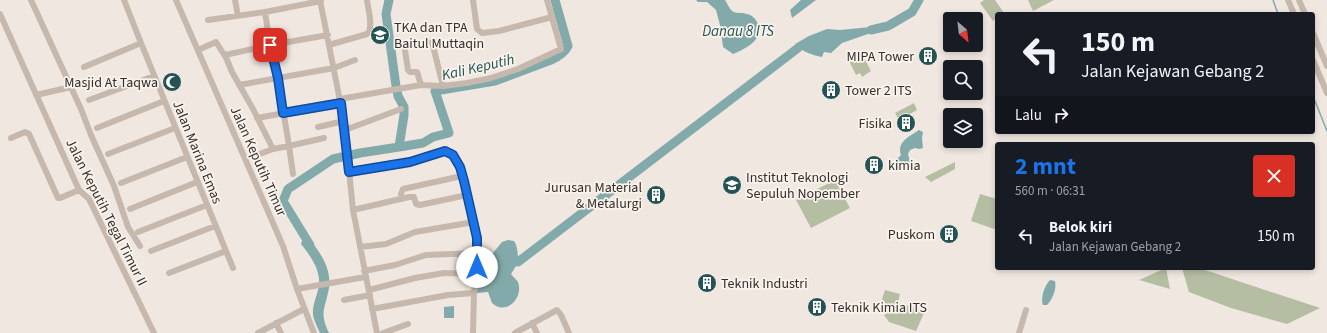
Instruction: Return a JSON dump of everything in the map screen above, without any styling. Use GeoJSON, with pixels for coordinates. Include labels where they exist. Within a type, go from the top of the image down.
{"type":"FeatureCollection","features":[{"type":"Feature","properties":{"kind":"street"},"geometry":{"type":"LineString","coordinates":[[31,0],[70,88],[81,109],[99,155],[114,186],[128,227],[140,246]]}},
{"type":"Feature","properties":{"kind":"street","name":"Jalan Marina Emas"},"geometry":{"type":"LineString","coordinates":[[124,0],[140,44],[233,268]]}},
{"type":"Feature","properties":{"kind":"street","name":"Jalan Keputih Timur"},"geometry":{"type":"LineString","coordinates":[[176,0],[283,246],[304,309],[314,333]]}},
{"type":"Feature","properties":{"kind":"street"},"geometry":{"type":"LineString","coordinates":[[235,0],[238,16]]}},
{"type":"Feature","properties":{"kind":"street"},"geometry":{"type":"LineString","coordinates":[[329,45],[367,34],[369,32],[370,27],[367,0]]}},
{"type":"Feature","properties":{"kind":"street"},"geometry":{"type":"LineString","coordinates":[[473,0],[476,23],[479,31],[483,34],[552,17]]}},
{"type":"Feature","properties":{"kind":"street"},"geometry":{"type":"LineString","coordinates":[[257,118],[421,86],[443,86],[474,82],[505,74],[561,49],[547,0]]}},
{"type":"Feature","properties":{"kind":"street"},"geometry":{"type":"LineString","coordinates":[[1288,0],[1293,12]]}},
{"type":"Feature","properties":{"kind":"street"},"geometry":{"type":"LineString","coordinates":[[1299,0],[1304,11]]}},
{"type":"Feature","properties":{"kind":"street"},"geometry":{"type":"LineString","coordinates":[[208,20],[265,12],[321,1],[344,121],[352,210],[377,333]]}},
{"type":"Feature","properties":{"kind":"street"},"geometry":{"type":"LineString","coordinates":[[265,12],[270,45],[278,78],[293,174]]}},
{"type":"Feature","properties":{"kind":"street","name":"Jalan Keputih Tegal Timur II"},"geometry":{"type":"LineString","coordinates":[[0,14],[79,190],[89,199],[154,333]]}},
{"type":"Feature","properties":{"kind":"street"},"geometry":{"type":"LineString","coordinates":[[226,55],[270,45],[328,35]]}},
{"type":"Feature","properties":{"kind":"street"},"geometry":{"type":"LineString","coordinates":[[1315,38],[1327,66]]}},
{"type":"Feature","properties":{"kind":"street"},"geometry":{"type":"LineString","coordinates":[[198,50],[216,42],[226,55],[238,85],[251,105],[273,150]]}},
{"type":"Feature","properties":{"kind":"street"},"geometry":{"type":"LineString","coordinates":[[432,42],[443,86]]}},
{"type":"Feature","properties":{"kind":"street"},"geometry":{"type":"LineString","coordinates":[[84,68],[140,44]]}},
{"type":"Feature","properties":{"kind":"street"},"geometry":{"type":"LineString","coordinates":[[405,50],[408,70],[410,72],[417,72],[421,86]]}},
{"type":"Feature","properties":{"kind":"street"},"geometry":{"type":"LineString","coordinates":[[238,85],[334,68],[356,60]]}},
{"type":"Feature","properties":{"kind":"street"},"geometry":{"type":"LineString","coordinates":[[1315,65],[1327,92]]}},
{"type":"Feature","properties":{"kind":"street"},"geometry":{"type":"LineString","coordinates":[[89,100],[154,76]]}},
{"type":"Feature","properties":{"kind":"street"},"geometry":{"type":"LineString","coordinates":[[36,95],[70,88]]}},
{"type":"Feature","properties":{"kind":"street"},"geometry":{"type":"LineString","coordinates":[[97,128],[164,101]]}},
{"type":"Feature","properties":{"kind":"street"},"geometry":{"type":"LineString","coordinates":[[345,130],[401,109]]}},
{"type":"Feature","properties":{"kind":"street"},"geometry":{"type":"LineString","coordinates":[[318,127],[344,121]]}},
{"type":"Feature","properties":{"kind":"street"},"geometry":{"type":"LineString","coordinates":[[108,154],[175,128]]}},
{"type":"Feature","properties":{"kind":"street"},"geometry":{"type":"LineString","coordinates":[[11,138],[25,132],[29,134],[58,198],[79,190]]}},
{"type":"Feature","properties":{"kind":"street"},"geometry":{"type":"LineString","coordinates":[[257,156],[273,150],[324,138]]}},
{"type":"Feature","properties":{"kind":"street"},"geometry":{"type":"LineString","coordinates":[[349,172],[410,162],[445,151],[453,155],[460,167],[477,238],[473,333]]}},
{"type":"Feature","properties":{"kind":"street"},"geometry":{"type":"LineString","coordinates":[[121,183],[187,157]]}},
{"type":"Feature","properties":{"kind":"street"},"geometry":{"type":"LineString","coordinates":[[406,198],[401,194],[403,189],[462,176]]}},
{"type":"Feature","properties":{"kind":"street"},"geometry":{"type":"LineString","coordinates":[[130,209],[197,182]]}},
{"type":"Feature","properties":{"kind":"street"},"geometry":{"type":"LineString","coordinates":[[352,210],[406,198],[414,197],[416,204],[420,205],[467,195]]}},
{"type":"Feature","properties":{"kind":"street"},"geometry":{"type":"LineString","coordinates":[[138,232],[207,205]]}},
{"type":"Feature","properties":{"kind":"street"},"geometry":{"type":"LineString","coordinates":[[360,247],[386,244],[415,232],[474,222]]}},
{"type":"Feature","properties":{"kind":"street"},"geometry":{"type":"LineString","coordinates":[[152,251],[215,226]]}},
{"type":"Feature","properties":{"kind":"street"},"geometry":{"type":"LineString","coordinates":[[169,273],[226,251]]}},
{"type":"Feature","properties":{"kind":"street"},"geometry":{"type":"LineString","coordinates":[[297,289],[336,283],[426,254],[477,253]]}},
{"type":"Feature","properties":{"kind":"street"},"geometry":{"type":"LineString","coordinates":[[344,300],[415,278],[444,273],[476,274]]}},
{"type":"Feature","properties":{"kind":"street"},"geometry":{"type":"LineString","coordinates":[[372,309],[448,295],[474,293]]}},
{"type":"Feature","properties":{"kind":"street"},"geometry":{"type":"LineString","coordinates":[[258,333],[304,309]]}},
{"type":"Feature","properties":{"kind":"street"},"geometry":{"type":"LineString","coordinates":[[515,333],[556,310],[561,315],[569,333]]}},
{"type":"Feature","properties":{"kind":"street"},"geometry":{"type":"LineString","coordinates":[[1019,333],[1026,310]]}},
{"type":"Feature","properties":{"kind":"street"},"geometry":{"type":"LineString","coordinates":[[276,324],[278,332]]}},
{"type":"Feature","properties":{"kind":"street"},"geometry":{"type":"LineString","coordinates":[[382,333],[408,324]]}},
{"type":"Feature","properties":{"kind":"street"},"geometry":{"type":"LineString","coordinates":[[532,324],[537,333]]}},
{"type":"Feature","properties":{"kind":"green space"},"geometry":{"type":"Polygon","coordinates":[[[984,0],[995,0],[1003,12],[995,12],[995,20],[993,21],[980,3],[984,0]]]}},
{"type":"Feature","properties":{"kind":"green space"},"geometry":{"type":"Polygon","coordinates":[[[1028,0],[1054,0],[1033,11],[1028,0]]]}},
{"type":"Feature","properties":{"kind":"green space"},"geometry":{"type":"Polygon","coordinates":[[[860,50],[871,71],[862,77],[860,73],[856,75],[847,57],[860,50]]]}},
{"type":"Feature","properties":{"kind":"green space"},"geometry":{"type":"Polygon","coordinates":[[[914,103],[917,110],[899,120],[895,113],[914,103]]]}},
{"type":"Feature","properties":{"kind":"green space"},"geometry":{"type":"Polygon","coordinates":[[[955,162],[955,169],[931,182],[925,177],[955,162]]]}},
{"type":"Feature","properties":{"kind":"green space"},"geometry":{"type":"Polygon","coordinates":[[[835,180],[850,208],[811,228],[796,200],[835,180]]]}},
{"type":"Feature","properties":{"kind":"green space"},"geometry":{"type":"Polygon","coordinates":[[[980,194],[995,198],[995,229],[971,221],[980,194]]]}},
{"type":"Feature","properties":{"kind":"green space"},"geometry":{"type":"Polygon","coordinates":[[[1162,270],[1166,270],[1170,289],[1139,280],[1162,270]]]}},
{"type":"Feature","properties":{"kind":"green space"},"geometry":{"type":"Polygon","coordinates":[[[1183,270],[1205,270],[1320,308],[1287,324],[1231,308],[1189,292],[1183,270]]]}},
{"type":"Feature","properties":{"kind":"green space"},"geometry":{"type":"Polygon","coordinates":[[[885,290],[900,294],[898,303],[925,311],[916,331],[889,322],[884,315],[889,312],[882,299],[885,290]]]}},
{"type":"Feature","properties":{"kind":"water","name":"Danau 8 ITS"},"geometry":{"type":"Polygon","coordinates":[[[696,0],[725,0],[732,11],[745,13],[752,16],[758,24],[759,30],[756,39],[748,47],[733,54],[723,47],[716,10],[707,2],[698,2],[696,0]]]}},
{"type":"Feature","properties":{"kind":"water"},"geometry":{"type":"Polygon","coordinates":[[[801,0],[816,0],[792,18],[790,10],[801,0]]]}},
{"type":"Feature","properties":{"kind":"water"},"geometry":{"type":"Polygon","coordinates":[[[871,27],[871,33],[842,43],[831,53],[824,52],[822,57],[807,53],[795,44],[809,36],[827,29],[840,30],[871,27]]]}},
{"type":"Feature","properties":{"kind":"water"},"geometry":{"type":"Polygon","coordinates":[[[919,130],[923,132],[923,148],[915,148],[910,150],[908,154],[910,162],[907,165],[896,166],[896,160],[901,155],[900,146],[908,137],[919,130]]]}},
{"type":"Feature","properties":{"kind":"water"},"geometry":{"type":"Polygon","coordinates":[[[304,234],[319,252],[326,265],[329,288],[324,311],[324,320],[329,333],[320,333],[314,319],[314,302],[319,287],[319,279],[315,265],[301,244],[304,234]]]}},
{"type":"Feature","properties":{"kind":"water"},"geometry":{"type":"Polygon","coordinates":[[[508,240],[514,241],[517,249],[518,263],[511,274],[518,282],[519,288],[516,299],[508,306],[503,307],[492,303],[488,292],[477,293],[481,248],[488,259],[502,242],[508,240]]]}},
{"type":"Feature","properties":{"kind":"water"},"geometry":{"type":"Polygon","coordinates":[[[1050,280],[1055,281],[1055,291],[1049,303],[1047,305],[1043,305],[1042,299],[1046,285],[1050,280]]]}},
{"type":"Feature","properties":{"kind":"water"},"geometry":{"type":"Polygon","coordinates":[[[454,306],[454,318],[444,318],[444,307],[454,306]]]}},
{"type":"Feature","properties":{"kind":"waterway"},"geometry":{"type":"LineString","coordinates":[[310,245],[283,201],[288,189],[333,159],[399,147],[404,107],[398,96],[396,86],[386,14],[389,0]]}},
{"type":"Feature","properties":{"kind":"waterway","name":"Kali Keputih"},"geometry":{"type":"LineString","coordinates":[[399,147],[423,143],[433,137],[449,133],[435,91],[495,81],[559,56],[568,46],[555,0]]}},
{"type":"Feature","properties":{"kind":"waterway"},"geometry":{"type":"LineString","coordinates":[[871,30],[888,26],[912,12],[919,0]]}},
{"type":"Feature","properties":{"kind":"waterway"},"geometry":{"type":"LineString","coordinates":[[1273,0],[1277,12]]}},
{"type":"Feature","properties":{"kind":"waterway"},"geometry":{"type":"LineString","coordinates":[[518,262],[798,48]]}},
{"type":"Feature","properties":{"kind":"waterway"},"geometry":{"type":"LineString","coordinates":[[1315,101],[1327,131]]}},
{"type":"Feature","properties":{"kind":"place","name":"TKA dan TPA Baitul Muttaqin"},"geometry":{"type":"Point","coordinates":[380,35]}},
{"type":"Feature","properties":{"kind":"place","name":"MIPA Tower"},"geometry":{"type":"Point","coordinates":[928,56]}},
{"type":"Feature","properties":{"kind":"place","name":"Masjid At Taqwa"},"geometry":{"type":"Point","coordinates":[172,82]}},
{"type":"Feature","properties":{"kind":"place","name":"Tower 2 ITS"},"geometry":{"type":"Point","coordinates":[831,90]}},
{"type":"Feature","properties":{"kind":"place","name":"Fisika"},"geometry":{"type":"Point","coordinates":[906,123]}},
{"type":"Feature","properties":{"kind":"place","name":"kimia"},"geometry":{"type":"Point","coordinates":[874,165]}},
{"type":"Feature","properties":{"kind":"place","name":"Institut Teknologi Sepuluh Nopember"},"geometry":{"type":"Point","coordinates":[732,185]}},
{"type":"Feature","properties":{"kind":"place","name":"Jurusan Material & Metalurgi"},"geometry":{"type":"Point","coordinates":[656,195]}},
{"type":"Feature","properties":{"kind":"place","name":"Puskom"},"geometry":{"type":"Point","coordinates":[949,234]}},
{"type":"Feature","properties":{"kind":"place","name":"Teknik Industri"},"geometry":{"type":"Point","coordinates":[707,283]}},
{"type":"Feature","properties":{"kind":"place","name":"Teknik Kimia ITS"},"geometry":{"type":"Point","coordinates":[817,307]}},
{"type":"Feature","properties":{"kind":"route"},"geometry":{"type":"LineString","coordinates":[[270,45],[278,78],[283,113],[341,103],[349,172],[410,162],[445,151],[453,155],[460,167],[472,214],[477,238],[477,267]]}}]}
